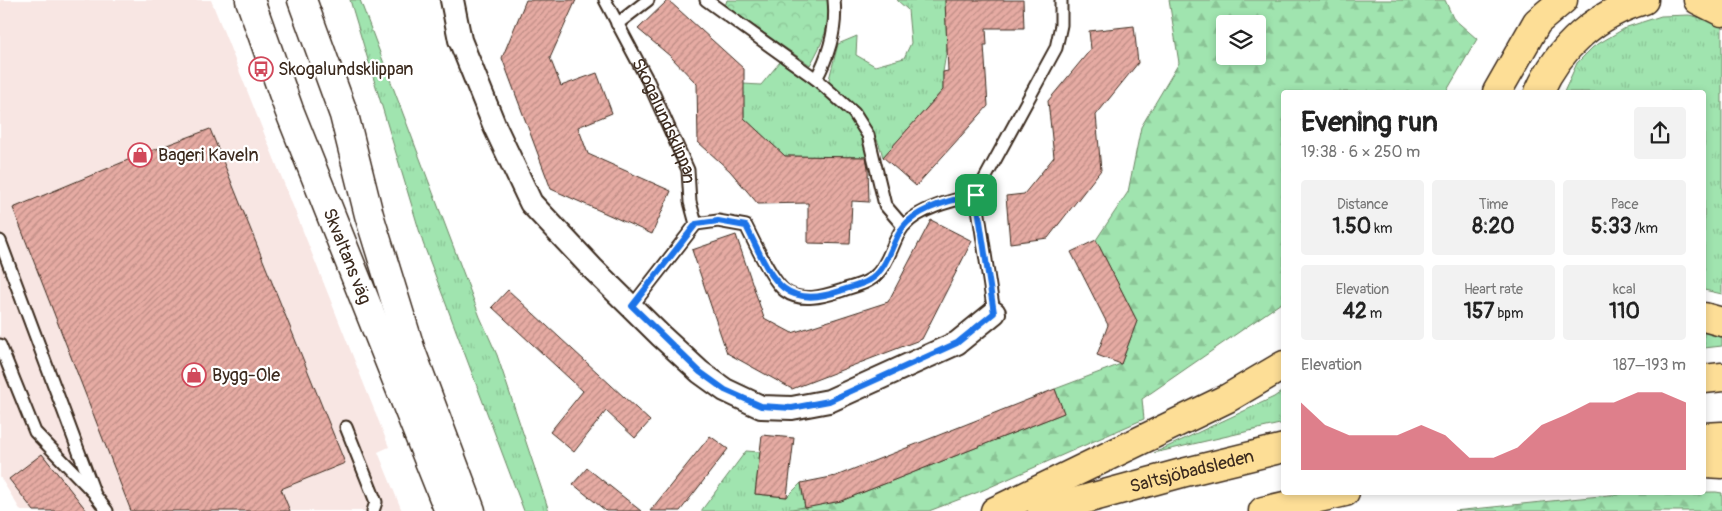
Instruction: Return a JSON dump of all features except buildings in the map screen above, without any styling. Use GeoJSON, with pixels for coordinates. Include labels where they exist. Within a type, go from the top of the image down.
{"type":"FeatureCollection","features":[{"type":"Feature","properties":{"kind":"highway"},"geometry":{"type":"LineString","coordinates":[[1498,90],[1537,22],[1563,0]]}},
{"type":"Feature","properties":{"kind":"highway"},"geometry":{"type":"LineString","coordinates":[[1540,90],[1548,72],[1570,43],[1598,20],[1627,5],[1644,0]]}},
{"type":"Feature","properties":{"kind":"highway"},"geometry":{"type":"LineString","coordinates":[[1698,0],[1722,12]]}},
{"type":"Feature","properties":{"kind":"highway"},"geometry":{"type":"LineString","coordinates":[[1708,0],[1722,2]]}},
{"type":"Feature","properties":{"kind":"highway"},"geometry":{"type":"LineString","coordinates":[[1706,318],[1722,322]]}},
{"type":"Feature","properties":{"kind":"highway"},"geometry":{"type":"LineString","coordinates":[[995,511],[1228,398],[1281,367]]}},
{"type":"Feature","properties":{"kind":"highway"},"geometry":{"type":"LineString","coordinates":[[1706,437],[1722,436]]}},
{"type":"Feature","properties":{"kind":"highway","name":"Saltsjöbadsleden"},"geometry":{"type":"LineString","coordinates":[[1042,511],[1281,449]]}},
{"type":"Feature","properties":{"kind":"highway"},"geometry":{"type":"LineString","coordinates":[[1706,463],[1722,464]]}},
{"type":"Feature","properties":{"kind":"highway"},"geometry":{"type":"LineString","coordinates":[[1263,511],[1332,495]]}},
{"type":"Feature","properties":{"kind":"main road","name":"Skvaltans väg"},"geometry":{"type":"LineString","coordinates":[[250,0],[289,110],[449,511]]}},
{"type":"Feature","properties":{"kind":"main road","name":"Skvaltans väg"},"geometry":{"type":"LineString","coordinates":[[302,0],[344,115],[369,215],[412,351],[471,511]]}},
{"type":"Feature","properties":{"kind":"street"},"geometry":{"type":"LineString","coordinates":[[452,0],[460,40],[495,127],[531,203],[592,268],[700,372],[725,390],[761,406],[792,408],[829,401],[957,343],[994,313]]}},
{"type":"Feature","properties":{"kind":"lane","name":"Skogalundsklippan"},"geometry":{"type":"LineString","coordinates":[[605,0],[616,24],[648,81],[688,170],[690,202],[696,224]]}},
{"type":"Feature","properties":{"kind":"lane"},"geometry":{"type":"LineString","coordinates":[[616,24],[648,0]]}},
{"type":"Feature","properties":{"kind":"lane"},"geometry":{"type":"LineString","coordinates":[[816,79],[825,63],[834,32],[834,0]]}},
{"type":"Feature","properties":{"kind":"lane"},"geometry":{"type":"LineString","coordinates":[[994,313],[976,195],[1056,48],[1061,25],[1060,0]]}},
{"type":"Feature","properties":{"kind":"lane"},"geometry":{"type":"LineString","coordinates":[[711,1],[816,79],[854,114],[868,135],[885,205],[903,226]]}},
{"type":"Feature","properties":{"kind":"lane"},"geometry":{"type":"LineString","coordinates":[[632,306],[696,224],[718,221],[746,226],[777,282],[785,291],[798,296],[812,298],[872,280],[880,272],[903,226],[930,208],[952,200],[976,195]]}},
{"type":"Feature","properties":{"kind":"lane"},"geometry":{"type":"LineString","coordinates":[[0,240],[95,495]]}},
{"type":"Feature","properties":{"kind":"lane"},"geometry":{"type":"LineString","coordinates":[[0,345],[35,432],[95,495],[106,511]]}},
{"type":"Feature","properties":{"kind":"lane"},"geometry":{"type":"LineString","coordinates":[[346,427],[376,502],[372,511]]}},
{"type":"Feature","properties":{"kind":"shaded area"},"geometry":{"type":"Polygon","coordinates":[[[0,0],[211,0],[389,447],[378,452],[402,511],[21,511],[0,477],[0,0]]]}},
{"type":"Feature","properties":{"kind":"green space"},"geometry":{"type":"Polygon","coordinates":[[[350,0],[360,0],[480,317],[497,355],[549,511],[524,511],[423,243],[350,0]]]}},
{"type":"Feature","properties":{"kind":"green space"},"geometry":{"type":"Polygon","coordinates":[[[727,0],[829,0],[825,34],[810,65],[725,6],[727,0]]]}},
{"type":"Feature","properties":{"kind":"green space"},"geometry":{"type":"Polygon","coordinates":[[[897,0],[945,0],[947,47],[943,72],[943,90],[883,157],[874,134],[862,116],[828,83],[838,44],[857,36],[856,55],[875,66],[904,58],[911,43],[908,10],[897,0]]]}},
{"type":"Feature","properties":{"kind":"green space"},"geometry":{"type":"Polygon","coordinates":[[[1169,0],[1445,0],[1453,18],[1477,39],[1447,90],[1281,90],[1281,303],[1142,399],[1144,419],[981,491],[929,511],[780,511],[841,501],[1064,413],[1055,389],[1121,364],[1137,321],[1096,240],[1128,192],[1141,127],[1179,63],[1169,0]]]}},
{"type":"Feature","properties":{"kind":"green space"},"geometry":{"type":"Polygon","coordinates":[[[1689,15],[1722,23],[1722,294],[1706,290],[1706,90],[1565,90],[1577,63],[1593,47],[1627,27],[1661,16],[1689,15]]]}},
{"type":"Feature","properties":{"kind":"green space"},"geometry":{"type":"Polygon","coordinates":[[[780,62],[821,91],[847,115],[865,142],[868,157],[785,156],[744,118],[743,84],[761,85],[780,62]]]}},
{"type":"Feature","properties":{"kind":"green space"},"geometry":{"type":"Polygon","coordinates":[[[1706,331],[1722,335],[1722,346],[1706,348],[1706,331]]]}},
{"type":"Feature","properties":{"kind":"green space"},"geometry":{"type":"Polygon","coordinates":[[[1281,392],[1281,424],[1154,453],[1281,392]]]}},
{"type":"Feature","properties":{"kind":"green space"},"geometry":{"type":"Polygon","coordinates":[[[746,451],[760,452],[755,494],[787,497],[801,483],[805,508],[780,511],[701,511],[746,451]]]}},
{"type":"Feature","properties":{"kind":"green space"},"geometry":{"type":"Polygon","coordinates":[[[1706,492],[1722,493],[1722,511],[1454,511],[1610,495],[1706,495],[1706,492]]]}},
{"type":"Feature","properties":{"kind":"place","name":"Skogalundsklippan"},"geometry":{"type":"Point","coordinates":[261,69]}},
{"type":"Feature","properties":{"kind":"place","name":"Bageri Kaveln"},"geometry":{"type":"Point","coordinates":[140,155]}},
{"type":"Feature","properties":{"kind":"place","name":"Bygg-Ole"},"geometry":{"type":"Point","coordinates":[194,375]}},
{"type":"Feature","properties":{"kind":"route"},"geometry":{"type":"LineString","coordinates":[[976,195],[994,313],[957,343],[829,401],[792,408],[761,406],[725,390],[700,372],[632,306],[696,224],[718,221],[733,222],[746,226],[777,282],[785,291],[798,296],[812,298],[872,280],[880,272],[903,226],[930,208],[952,200],[976,195]]}}]}
